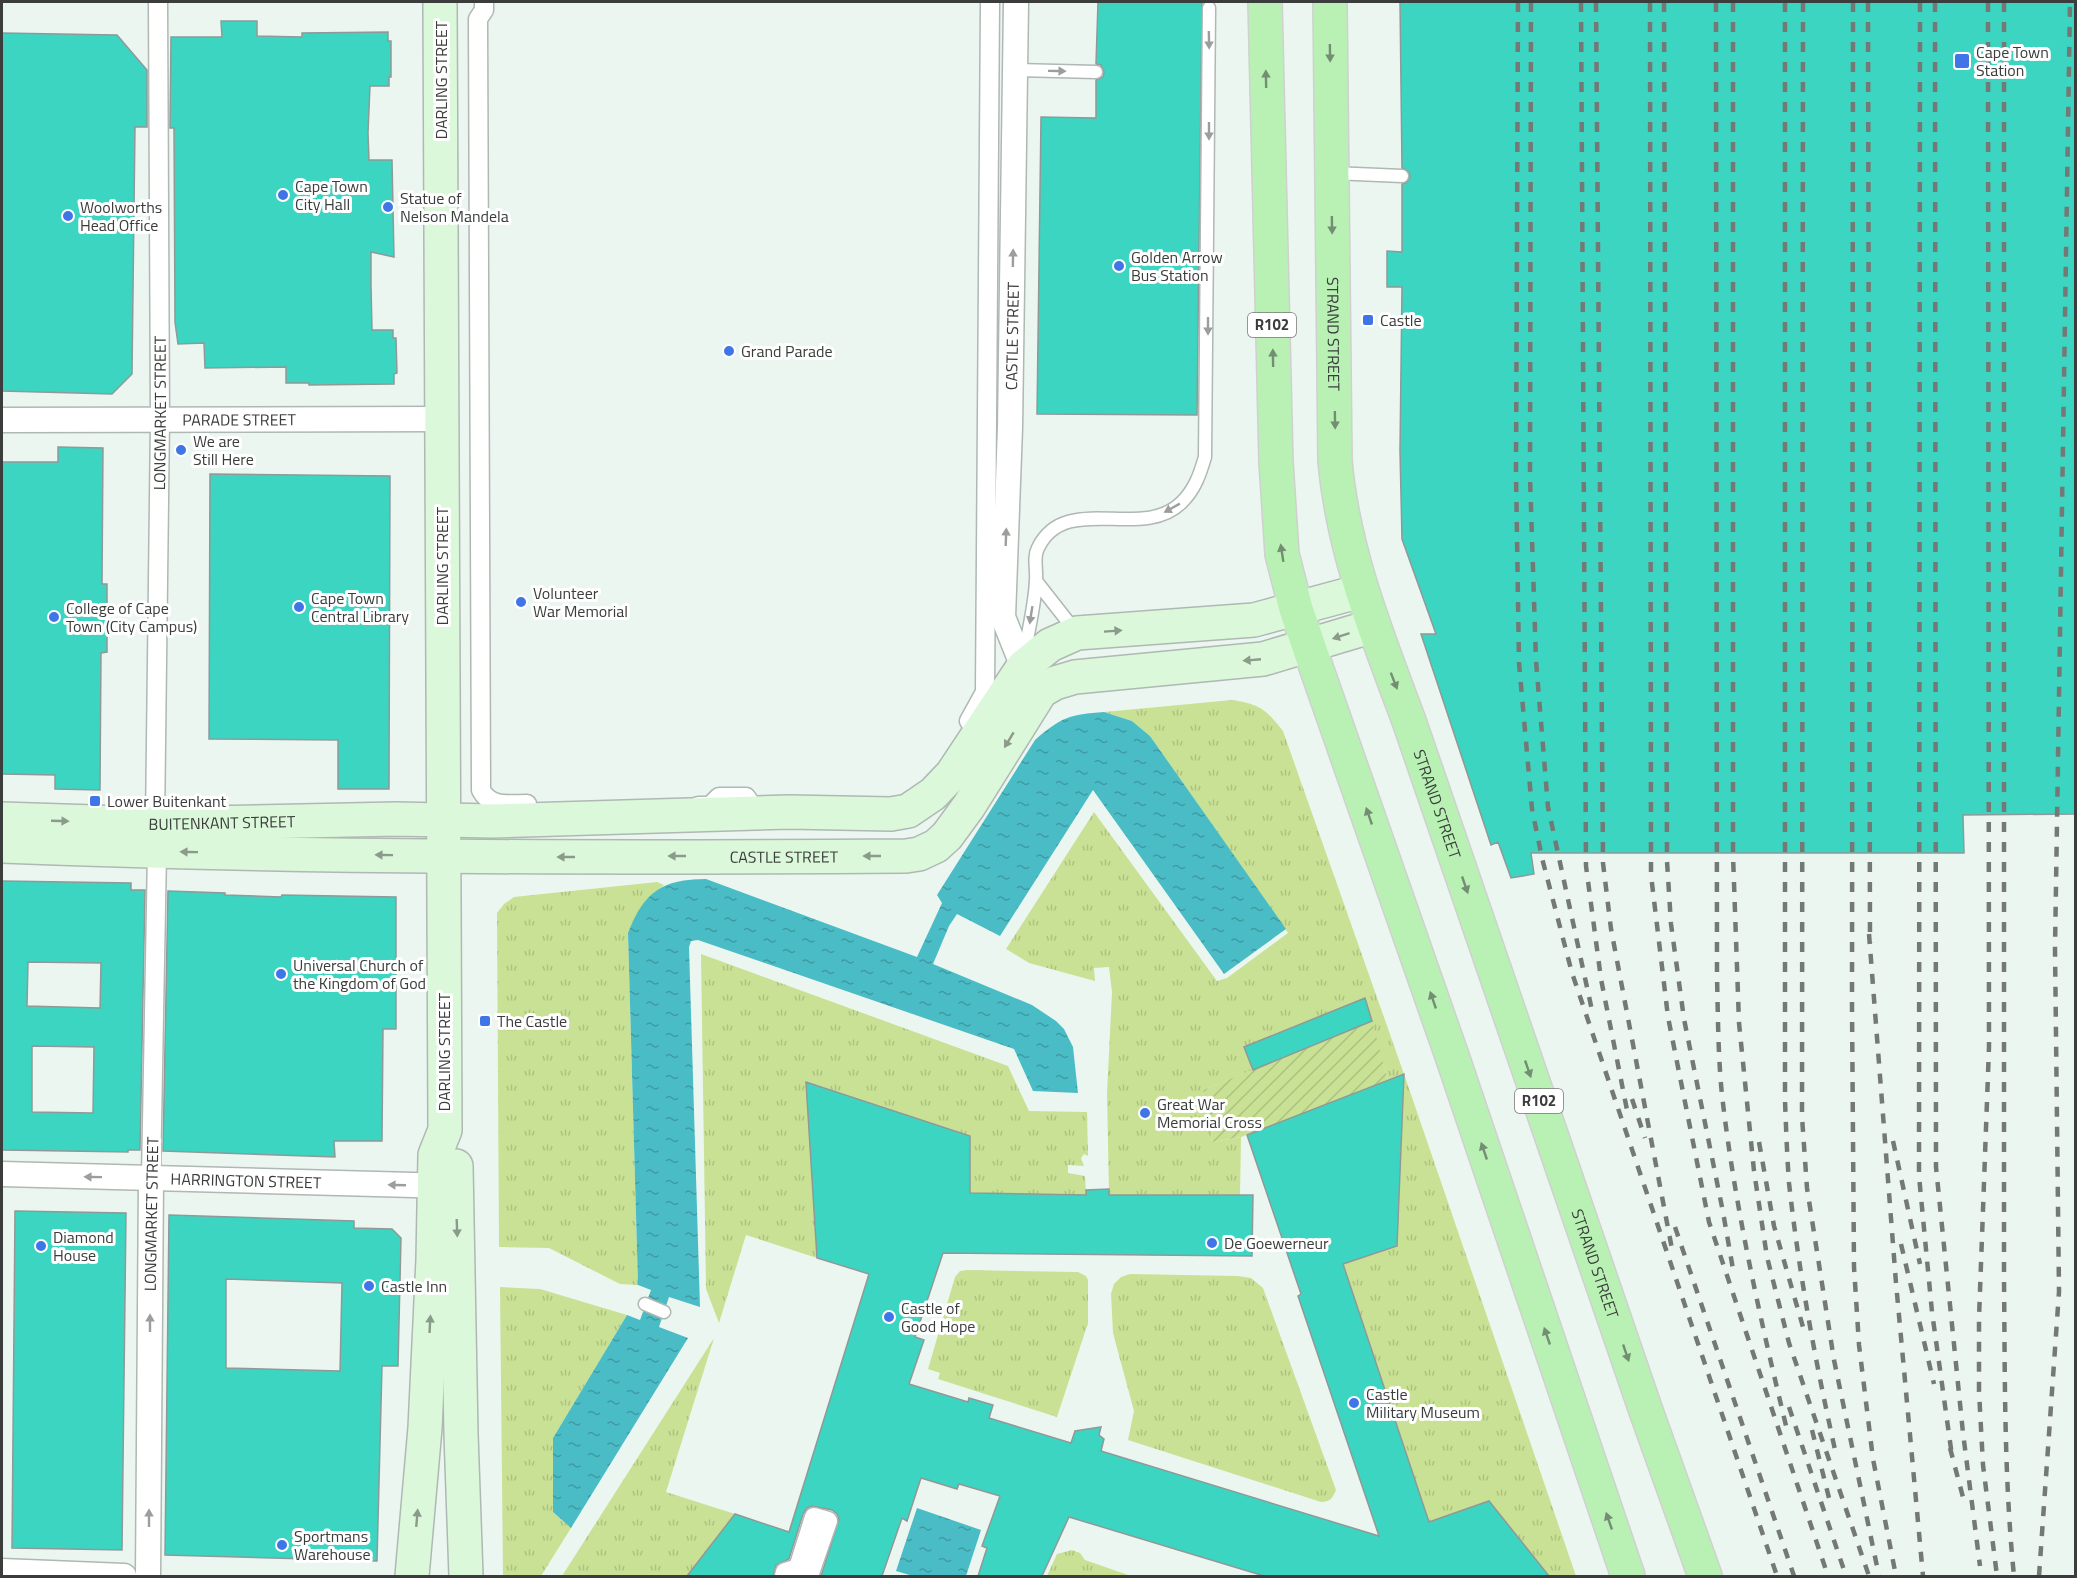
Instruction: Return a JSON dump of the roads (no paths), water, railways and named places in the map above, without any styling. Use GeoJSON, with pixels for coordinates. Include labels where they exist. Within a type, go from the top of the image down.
{"type":"FeatureCollection","features":[{"type":"Feature","properties":{"kind":"main road","name":"DARLING STREET"},"geometry":{"type":"LineString","coordinates":[[440,2],[445,1130],[435,1155],[445,1186],[461,1434],[466,1576]]}},
{"type":"Feature","properties":{"kind":"main road","name":"R102"},"geometry":{"type":"LineString","coordinates":[[1265,2],[1276,462],[1281,554],[1296,609],[1448,1044],[1628,1576]]}},
{"type":"Feature","properties":{"kind":"main road","name":"STRAND STREET"},"geometry":{"type":"LineString","coordinates":[[1330,2],[1335,461],[1338,497],[1347,539],[1373,626],[1705,1576]]}},
{"type":"Feature","properties":{"kind":"main road","name":"CASTLE STREET"},"geometry":{"type":"LineString","coordinates":[[442,855],[800,857],[919,854],[936,846],[958,822],[1050,645],[1077,633],[1254,620],[1361,591]]}},
{"type":"Feature","properties":{"kind":"main road"},"geometry":{"type":"LineString","coordinates":[[1032,679],[1055,683],[1075,677],[1263,659],[1373,626]]}},
{"type":"Feature","properties":{"kind":"main road","name":"CASTLE STREET"},"geometry":{"type":"LineString","coordinates":[[443,820],[493,821],[789,812],[891,814],[908,811],[933,794],[952,774],[1032,679]]}},
{"type":"Feature","properties":{"kind":"main road","name":"BUITENKANT STREET"},"geometry":{"type":"LineString","coordinates":[[2,819],[156,838],[442,855]]}},
{"type":"Feature","properties":{"kind":"main road","name":"BUITENKANT STREET"},"geometry":{"type":"LineString","coordinates":[[2,846],[443,820]]}},
{"type":"Feature","properties":{"kind":"main road","name":"DARLING STREET"},"geometry":{"type":"LineString","coordinates":[[412,1576],[425,1428],[433,1259],[445,1186]]}},
{"type":"Feature","properties":{"kind":"main road"},"geometry":{"type":"LineString","coordinates":[[443,1576],[446,1515],[461,1434]]}},
{"type":"Feature","properties":{"kind":"street","name":"LONGMARKET STREET"},"geometry":{"type":"LineString","coordinates":[[148,1576],[160,419],[158,2]]}},
{"type":"Feature","properties":{"kind":"street"},"geometry":{"type":"LineString","coordinates":[[484,2],[484,10],[478,19],[481,790],[484,797],[498,804],[710,807],[719,797],[746,797],[753,807],[806,807],[816,797],[843,798],[850,808],[897,807],[907,805],[922,795],[985,692],[990,2]]}},
{"type":"Feature","properties":{"kind":"street","name":"CASTLE STREET"},"geometry":{"type":"LineString","coordinates":[[1017,2],[1004,617],[1032,679]]}},
{"type":"Feature","properties":{"kind":"street","name":"PARADE STREET"},"geometry":{"type":"LineString","coordinates":[[2,420],[442,419]]}},
{"type":"Feature","properties":{"kind":"street","name":"HARRINGTON STREET"},"geometry":{"type":"LineString","coordinates":[[2,1174],[445,1186]]}},
{"type":"Feature","properties":{"kind":"street"},"geometry":{"type":"LineString","coordinates":[[784,1576],[785,1572],[798,1568],[814,1517],[828,1521],[809,1576]]}},
{"type":"Feature","properties":{"kind":"street"},"geometry":{"type":"LineString","coordinates":[[7,1573],[124,1576]]}},
{"type":"Feature","properties":{"kind":"lane"},"geometry":{"type":"LineString","coordinates":[[1032,679],[1036,550],[1046,534],[1064,522],[1080,519],[1146,519],[1164,513],[1181,503],[1197,481],[1205,458],[1209,8]]}},
{"type":"Feature","properties":{"kind":"lane"},"geometry":{"type":"LineString","coordinates":[[1017,70],[1096,72]]}},
{"type":"Feature","properties":{"kind":"lane"},"geometry":{"type":"LineString","coordinates":[[1332,173],[1402,176]]}},
{"type":"Feature","properties":{"kind":"lane"},"geometry":{"type":"LineString","coordinates":[[1036,581],[1077,633]]}},
{"type":"Feature","properties":{"kind":"lane"},"geometry":{"type":"LineString","coordinates":[[645,1304],[664,1312]]}},
{"type":"Feature","properties":{"kind":"water"},"geometry":{"type":"Polygon","coordinates":[[[1104,712],[1132,721],[1150,736],[1286,929],[1224,974],[1093,790],[1000,936],[957,914],[949,926],[933,964],[1032,1005],[1056,1021],[1064,1029],[1073,1047],[1078,1093],[1033,1091],[1014,1049],[698,940],[691,941],[689,947],[700,1307],[669,1297],[659,1327],[688,1338],[571,1528],[553,1512],[553,1438],[627,1315],[640,1320],[651,1290],[638,1285],[628,933],[641,907],[648,898],[666,885],[706,879],[917,957],[942,903],[937,895],[1035,740],[1066,718],[1104,712]]]}},
{"type":"Feature","properties":{"kind":"water"},"geometry":{"type":"Polygon","coordinates":[[[917,1508],[981,1530],[966,1576],[913,1576],[896,1571],[917,1508]]]}},
{"type":"Feature","properties":{"kind":"railway"},"geometry":{"type":"LineString","coordinates":[[1518,2],[1516,473],[1519,663],[1532,809],[1542,858],[1572,973],[1777,1576]]}},
{"type":"Feature","properties":{"kind":"railway"},"geometry":{"type":"LineString","coordinates":[[1531,2],[1530,477],[1536,661],[1548,807],[1593,1015]]}},
{"type":"Feature","properties":{"kind":"railway"},"geometry":{"type":"LineString","coordinates":[[1581,2],[1586,866],[1601,979],[1628,1115]]}},
{"type":"Feature","properties":{"kind":"railway"},"geometry":{"type":"LineString","coordinates":[[1596,2],[1603,863],[1611,929],[1672,1249]]}},
{"type":"Feature","properties":{"kind":"railway"},"geometry":{"type":"LineString","coordinates":[[1650,2],[1651,875],[1668,1017],[1709,1222],[1828,1576]]}},
{"type":"Feature","properties":{"kind":"railway"},"geometry":{"type":"LineString","coordinates":[[1664,2],[1667,861],[1671,924],[1684,1019],[1734,1275]]}},
{"type":"Feature","properties":{"kind":"railway"},"geometry":{"type":"LineString","coordinates":[[1716,2],[1719,1051],[1727,1138],[1741,1223],[1788,1434]]}},
{"type":"Feature","properties":{"kind":"railway"},"geometry":{"type":"LineString","coordinates":[[1733,2],[1733,855],[1739,1023],[1754,1171],[1767,1257],[1789,1343],[1869,1576]]}},
{"type":"Feature","properties":{"kind":"railway"},"geometry":{"type":"LineString","coordinates":[[1785,2],[1785,1100],[1789,1183],[1798,1251],[1815,1353],[1836,1454]]}},
{"type":"Feature","properties":{"kind":"railway"},"geometry":{"type":"LineString","coordinates":[[1803,2],[1802,1117],[1807,1188],[1834,1360],[1879,1576]]}},
{"type":"Feature","properties":{"kind":"railway"},"geometry":{"type":"LineString","coordinates":[[1853,2],[1854,1267],[1859,1345],[1873,1459],[1896,1576]]}},
{"type":"Feature","properties":{"kind":"railway"},"geometry":{"type":"LineString","coordinates":[[1868,2],[1870,943]]}},
{"type":"Feature","properties":{"kind":"railway"},"geometry":{"type":"LineString","coordinates":[[1920,2],[1919,1176],[1932,1312],[1952,1456]]}},
{"type":"Feature","properties":{"kind":"railway"},"geometry":{"type":"LineString","coordinates":[[1935,2],[1936,1167],[1963,1433],[1980,1566]]}},
{"type":"Feature","properties":{"kind":"railway"},"geometry":{"type":"LineString","coordinates":[[1988,2],[1989,1047],[1979,1318],[1979,1391],[1983,1465],[1997,1576]]}},
{"type":"Feature","properties":{"kind":"railway"},"geometry":{"type":"LineString","coordinates":[[2004,2],[2004,1278],[2007,1465],[2014,1576]]}},
{"type":"Feature","properties":{"kind":"railway"},"geometry":{"type":"LineString","coordinates":[[2039,1576],[2059,1292],[2055,949],[2070,2]]}},
{"type":"Feature","properties":{"kind":"railway"},"geometry":{"type":"LineString","coordinates":[[1869,934],[1896,1283],[1923,1576]]}},
{"type":"Feature","properties":{"kind":"railway"},"geometry":{"type":"LineString","coordinates":[[1632,1099],[1645,1138]]}},
{"type":"Feature","properties":{"kind":"railway"},"geometry":{"type":"LineString","coordinates":[[1893,1141],[1920,1264]]}},
{"type":"Feature","properties":{"kind":"railway"},"geometry":{"type":"LineString","coordinates":[[1759,1142],[1774,1226],[1805,1334]]}},
{"type":"Feature","properties":{"kind":"railway"},"geometry":{"type":"LineString","coordinates":[[1675,1227],[1794,1576]]}},
{"type":"Feature","properties":{"kind":"railway"},"geometry":{"type":"LineString","coordinates":[[1901,1244],[1934,1384]]}},
{"type":"Feature","properties":{"kind":"railway"},"geometry":{"type":"LineString","coordinates":[[1789,1407],[1846,1576]]}},
{"type":"Feature","properties":{"kind":"railway"},"geometry":{"type":"LineString","coordinates":[[1812,1430],[1831,1506]]}},
{"type":"Feature","properties":{"kind":"railway"},"geometry":{"type":"LineString","coordinates":[[1950,1448],[1964,1501]]}},
{"type":"Feature","properties":{"kind":"place","name":"Cape Town Station"},"geometry":{"type":"Point","coordinates":[1962,61]}},
{"type":"Feature","properties":{"kind":"place","name":"Cape Town City Hall"},"geometry":{"type":"Point","coordinates":[283,195]}},
{"type":"Feature","properties":{"kind":"place","name":"Statue of Nelson Mandela"},"geometry":{"type":"Point","coordinates":[388,207]}},
{"type":"Feature","properties":{"kind":"place","name":"Woolworths Head Office"},"geometry":{"type":"Point","coordinates":[68,216]}},
{"type":"Feature","properties":{"kind":"place","name":"Golden Arrow Bus Station"},"geometry":{"type":"Point","coordinates":[1119,266]}},
{"type":"Feature","properties":{"kind":"place","name":"Castle"},"geometry":{"type":"Point","coordinates":[1368,320]}},
{"type":"Feature","properties":{"kind":"place","name":"Grand Parade"},"geometry":{"type":"Point","coordinates":[729,351]}},
{"type":"Feature","properties":{"kind":"place","name":"We are Still Here"},"geometry":{"type":"Point","coordinates":[181,450]}},
{"type":"Feature","properties":{"kind":"place","name":"Volunteer War Memorial"},"geometry":{"type":"Point","coordinates":[521,602]}},
{"type":"Feature","properties":{"kind":"place","name":"Cape Town Central Library"},"geometry":{"type":"Point","coordinates":[299,607]}},
{"type":"Feature","properties":{"kind":"place","name":"College of Cape Town (City Campus)"},"geometry":{"type":"Point","coordinates":[54,617]}},
{"type":"Feature","properties":{"kind":"place","name":"Lower Buitenkant"},"geometry":{"type":"Point","coordinates":[95,801]}},
{"type":"Feature","properties":{"kind":"place","name":"Universal Church of the Kingdom of God"},"geometry":{"type":"Point","coordinates":[281,974]}},
{"type":"Feature","properties":{"kind":"place","name":"The Castle"},"geometry":{"type":"Point","coordinates":[485,1021]}},
{"type":"Feature","properties":{"kind":"place","name":"Great War Memorial Cross"},"geometry":{"type":"Point","coordinates":[1145,1113]}},
{"type":"Feature","properties":{"kind":"place","name":"De Goewerneur"},"geometry":{"type":"Point","coordinates":[1212,1243]}},
{"type":"Feature","properties":{"kind":"place","name":"Diamond House"},"geometry":{"type":"Point","coordinates":[41,1246]}},
{"type":"Feature","properties":{"kind":"place","name":"Castle Inn"},"geometry":{"type":"Point","coordinates":[369,1286]}},
{"type":"Feature","properties":{"kind":"place","name":"Castle of Good Hope"},"geometry":{"type":"Point","coordinates":[889,1317]}},
{"type":"Feature","properties":{"kind":"place","name":"Castle Military Museum"},"geometry":{"type":"Point","coordinates":[1354,1403]}},
{"type":"Feature","properties":{"kind":"place","name":"Sportmans Warehouse"},"geometry":{"type":"Point","coordinates":[282,1545]}}]}
